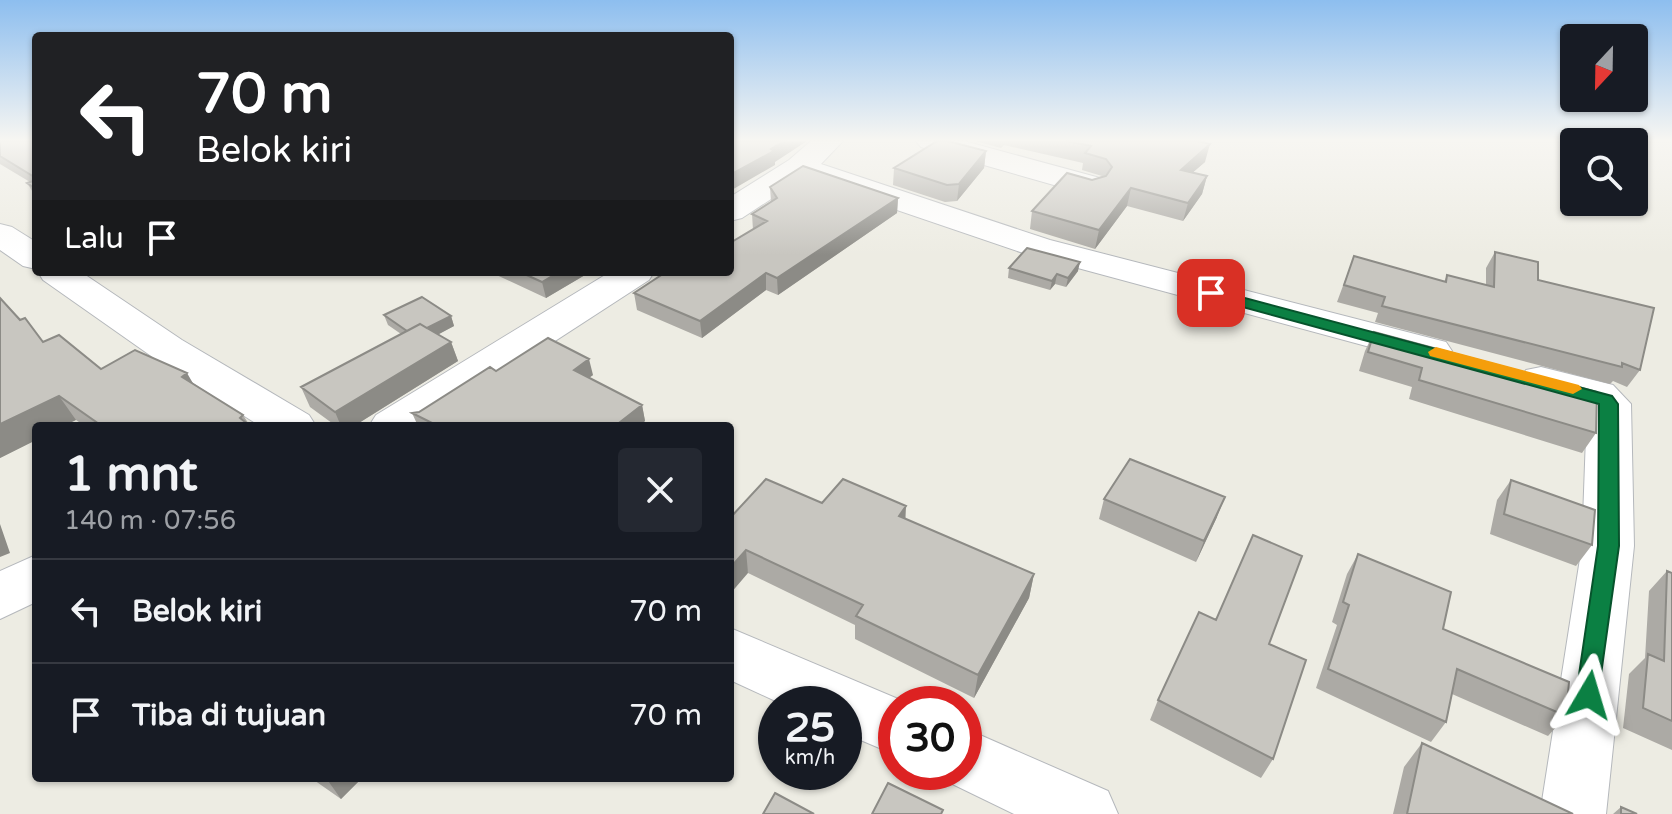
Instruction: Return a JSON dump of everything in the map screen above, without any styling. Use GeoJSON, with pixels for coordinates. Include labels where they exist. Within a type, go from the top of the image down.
{"type":"FeatureCollection","features":[{"type":"Feature","properties":{"kind":"street"},"geometry":{"type":"LineString","coordinates":[[734,204],[774,179]]}},
{"type":"Feature","properties":{"kind":"street"},"geometry":{"type":"LineString","coordinates":[[874,179],[1038,247],[1598,395],[1609,404],[1608,546],[1573,814]]}},
{"type":"Feature","properties":{"kind":"street"},"geometry":{"type":"LineString","coordinates":[[1067,179],[1089,185]]}},
{"type":"Feature","properties":{"kind":"street"},"geometry":{"type":"LineString","coordinates":[[0,234],[32,255]]}},
{"type":"Feature","properties":{"kind":"street"},"geometry":{"type":"LineString","coordinates":[[62,276],[168,349],[287,422]]}},
{"type":"Feature","properties":{"kind":"street"},"geometry":{"type":"LineString","coordinates":[[398,422],[630,276]]}},
{"type":"Feature","properties":{"kind":"street"},"geometry":{"type":"LineString","coordinates":[[0,597],[32,578]]}},
{"type":"Feature","properties":{"kind":"street"},"geometry":{"type":"LineString","coordinates":[[734,655],[878,719]]}},
{"type":"Feature","properties":{"kind":"street"},"geometry":{"type":"LineString","coordinates":[[982,766],[1085,814]]}},
{"type":"Feature","properties":{"kind":"building"},"geometry":{"type":"Polygon","coordinates":[[[783,179],[842,179],[898,198],[777,278],[766,273],[700,321],[634,293],[660,276],[734,276],[734,241],[767,221],[752,214],[777,198],[770,187],[783,179]]]}},
{"type":"Feature","properties":{"kind":"building"},"geometry":{"type":"Polygon","coordinates":[[[928,179],[963,179],[959,184],[947,185],[928,179]]]}},
{"type":"Feature","properties":{"kind":"building"},"geometry":{"type":"Polygon","coordinates":[[[1061,179],[1205,179],[1188,203],[1131,188],[1099,230],[1032,211],[1061,179]]]}},
{"type":"Feature","properties":{"kind":"building"},"geometry":{"type":"Polygon","coordinates":[[[1027,248],[1080,262],[1068,278],[1057,274],[1052,281],[1009,268],[1027,248]]]}},
{"type":"Feature","properties":{"kind":"building"},"geometry":{"type":"Polygon","coordinates":[[[1495,252],[1538,262],[1538,280],[1654,308],[1640,370],[1622,363],[1622,367],[1382,306],[1385,297],[1344,285],[1354,256],[1446,282],[1447,275],[1494,287],[1495,252]]]}},
{"type":"Feature","properties":{"kind":"building"},"geometry":{"type":"Polygon","coordinates":[[[529,276],[552,276],[542,282],[529,276]]]}},
{"type":"Feature","properties":{"kind":"building"},"geometry":{"type":"Polygon","coordinates":[[[422,297],[451,316],[427,328],[420,324],[407,331],[384,315],[422,297]]]}},
{"type":"Feature","properties":{"kind":"building"},"geometry":{"type":"Polygon","coordinates":[[[0,298],[20,320],[25,318],[43,342],[59,335],[101,369],[135,350],[187,373],[182,377],[243,415],[240,418],[245,422],[96,422],[59,396],[0,424],[0,298]]]}},
{"type":"Feature","properties":{"kind":"building"},"geometry":{"type":"Polygon","coordinates":[[[420,324],[451,342],[335,412],[301,387],[420,324]]]}},
{"type":"Feature","properties":{"kind":"building"},"geometry":{"type":"Polygon","coordinates":[[[1374,332],[1597,392],[1596,433],[1419,380],[1422,368],[1368,352],[1374,332]]]}},
{"type":"Feature","properties":{"kind":"building"},"geometry":{"type":"Polygon","coordinates":[[[548,338],[589,359],[574,370],[642,405],[620,422],[430,422],[412,413],[419,412],[490,367],[496,371],[548,338]]]}},
{"type":"Feature","properties":{"kind":"building"},"geometry":{"type":"Polygon","coordinates":[[[1130,459],[1225,497],[1204,541],[1104,499],[1130,459]]]}},
{"type":"Feature","properties":{"kind":"building"},"geometry":{"type":"Polygon","coordinates":[[[766,479],[822,503],[843,479],[906,506],[899,516],[1034,574],[978,675],[856,616],[863,605],[746,550],[734,564],[734,514],[766,479]]]}},
{"type":"Feature","properties":{"kind":"building"},"geometry":{"type":"Polygon","coordinates":[[[1511,480],[1595,510],[1592,545],[1504,514],[1511,480]]]}},
{"type":"Feature","properties":{"kind":"building"},"geometry":{"type":"Polygon","coordinates":[[[1253,535],[1302,556],[1269,644],[1306,660],[1273,759],[1158,700],[1199,612],[1216,620],[1253,535]]]}},
{"type":"Feature","properties":{"kind":"building"},"geometry":{"type":"Polygon","coordinates":[[[1358,554],[1451,592],[1443,629],[1569,682],[1566,716],[1457,669],[1446,722],[1328,669],[1349,605],[1343,602],[1358,554]]]}},
{"type":"Feature","properties":{"kind":"building"},"geometry":{"type":"Polygon","coordinates":[[[1667,571],[1672,573],[1672,721],[1643,708],[1648,654],[1664,661],[1667,571]]]}},
{"type":"Feature","properties":{"kind":"building"},"geometry":{"type":"Polygon","coordinates":[[[1422,743],[1573,814],[1407,814],[1422,743]]]}},
{"type":"Feature","properties":{"kind":"building"},"geometry":{"type":"Polygon","coordinates":[[[884,790],[902,790],[943,810],[941,814],[872,814],[884,790]]]}},
{"type":"Feature","properties":{"kind":"building"},"geometry":{"type":"Polygon","coordinates":[[[775,793],[814,814],[763,814],[775,793]]]}},
{"type":"Feature","properties":{"kind":"building"},"geometry":{"type":"Polygon","coordinates":[[[1621,807],[1637,814],[1621,814],[1621,807]]]}},
{"type":"Feature","properties":{"kind":"slow traffic"},"geometry":{"type":"LineString","coordinates":[[1436,352],[1573,389]]}},
{"type":"Feature","properties":{"kind":"route"},"geometry":{"type":"LineString","coordinates":[[1211,293],[1598,395],[1609,404],[1608,546],[1589,695]]}}]}
